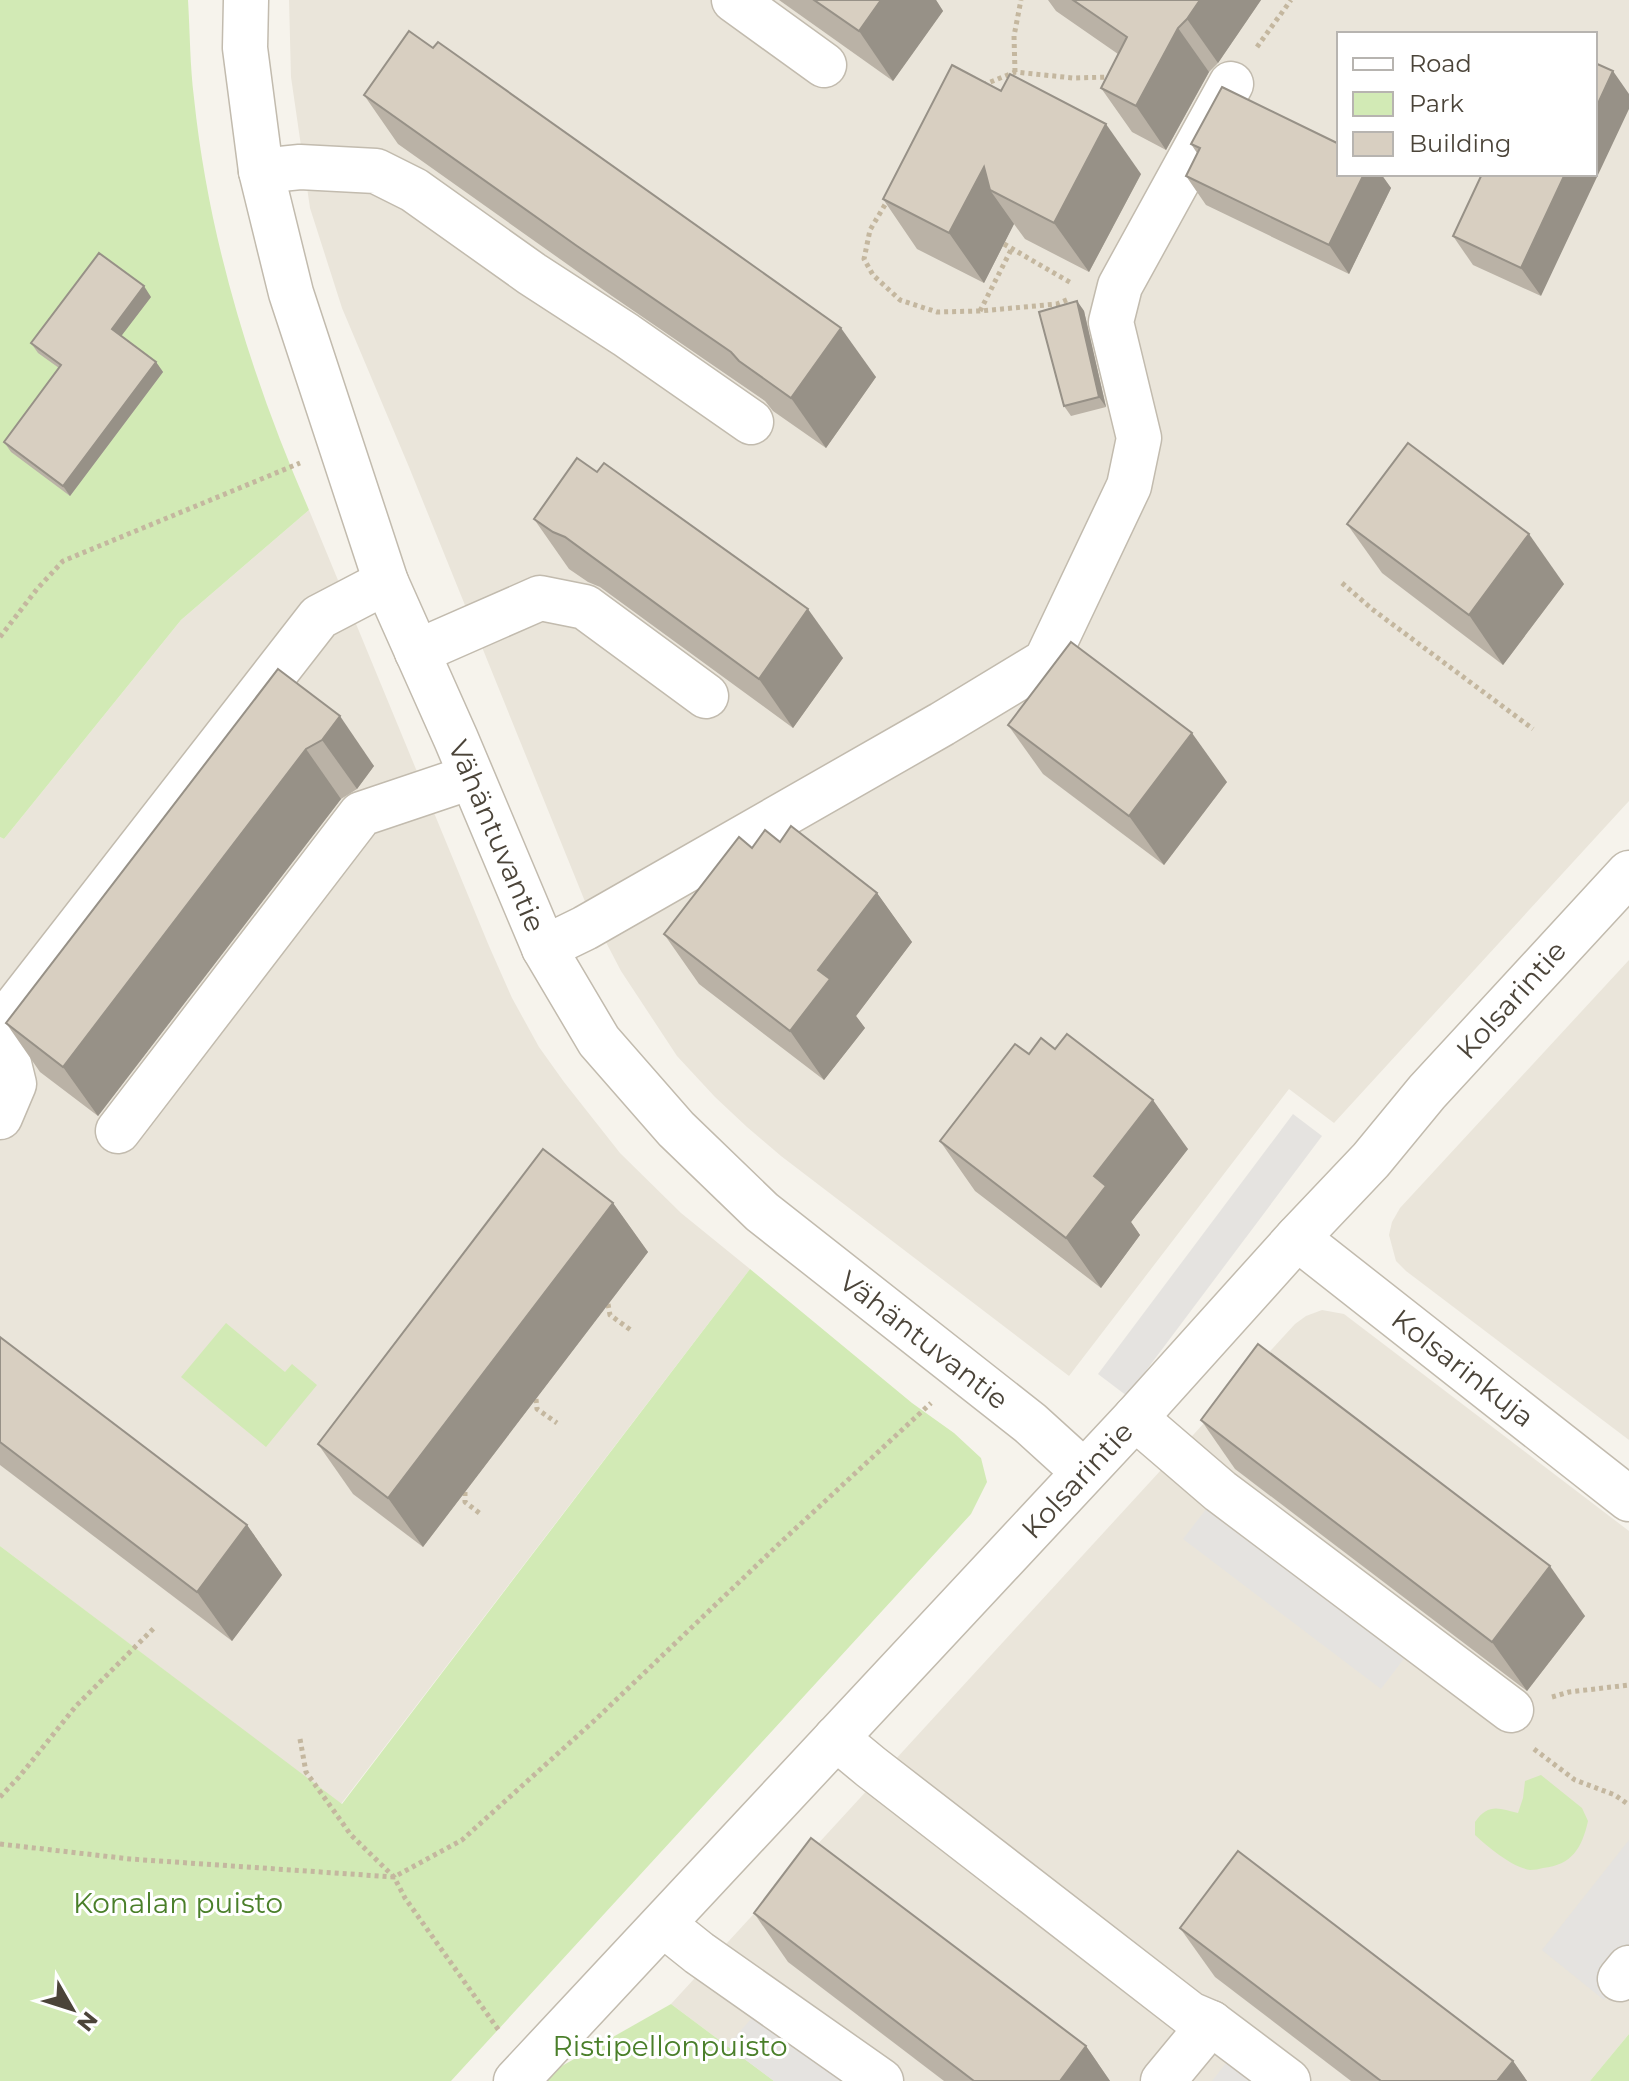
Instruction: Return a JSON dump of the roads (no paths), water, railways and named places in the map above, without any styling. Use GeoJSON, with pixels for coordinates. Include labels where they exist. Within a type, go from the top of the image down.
{"type":"FeatureCollection","features":[{"type":"Feature","properties":{"kind":"street","name":"Vähäntuvantie"},"geometry":{"type":"LineString","coordinates":[[246,0],[245,48],[261,171],[291,293],[386,582],[544,948],[599,1041],[676,1129],[762,1212],[1030,1423],[1084,1472]]}},
{"type":"Feature","properties":{"kind":"street"},"geometry":{"type":"LineString","coordinates":[[734,0],[824,65]]}},
{"type":"Feature","properties":{"kind":"street"},"geometry":{"type":"LineString","coordinates":[[544,948],[585,928],[929,732],[1046,661],[1129,486],[1136,462],[1139,438],[1104,289],[1231,84]]}},
{"type":"Feature","properties":{"kind":"street"},"geometry":{"type":"LineString","coordinates":[[261,171],[300,167],[376,171],[414,190],[751,422]]}},
{"type":"Feature","properties":{"kind":"street"},"geometry":{"type":"LineString","coordinates":[[0,1117],[14,1084],[0,1027],[319,617],[386,582]]}},
{"type":"Feature","properties":{"kind":"street"},"geometry":{"type":"LineString","coordinates":[[417,652],[540,598],[585,607],[706,696]]}},
{"type":"Feature","properties":{"kind":"street"},"geometry":{"type":"LineString","coordinates":[[118,1131],[361,814],[471,777]]}},
{"type":"Feature","properties":{"kind":"street","name":"Kolsarintie"},"geometry":{"type":"LineString","coordinates":[[511,2061],[664,1925],[1135,1418],[1371,1160],[1437,1081],[1629,873]]}},
{"type":"Feature","properties":{"kind":"street","name":"Kolsarinkuja"},"geometry":{"type":"LineString","coordinates":[[1297,1238],[1629,1499]]}},
{"type":"Feature","properties":{"kind":"street"},"geometry":{"type":"LineString","coordinates":[[1135,1418],[1220,1491],[1511,1710]]}},
{"type":"Feature","properties":{"kind":"street"},"geometry":{"type":"LineString","coordinates":[[836,1738],[1190,2014],[1211,2023],[1288,2081]]}},
{"type":"Feature","properties":{"kind":"street"},"geometry":{"type":"LineString","coordinates":[[664,1925],[881,2081]]}},
{"type":"Feature","properties":{"kind":"street"},"geometry":{"type":"LineString","coordinates":[[1163,2081],[1211,2023]]}},
{"type":"Feature","properties":{"kind":"park label","name":"Konalan puisto"},"geometry":{"type":"Point","coordinates":[178,1903]}},
{"type":"Feature","properties":{"kind":"park label","name":"Ristipellonpuisto"},"geometry":{"type":"Point","coordinates":[670,2046]}}]}
